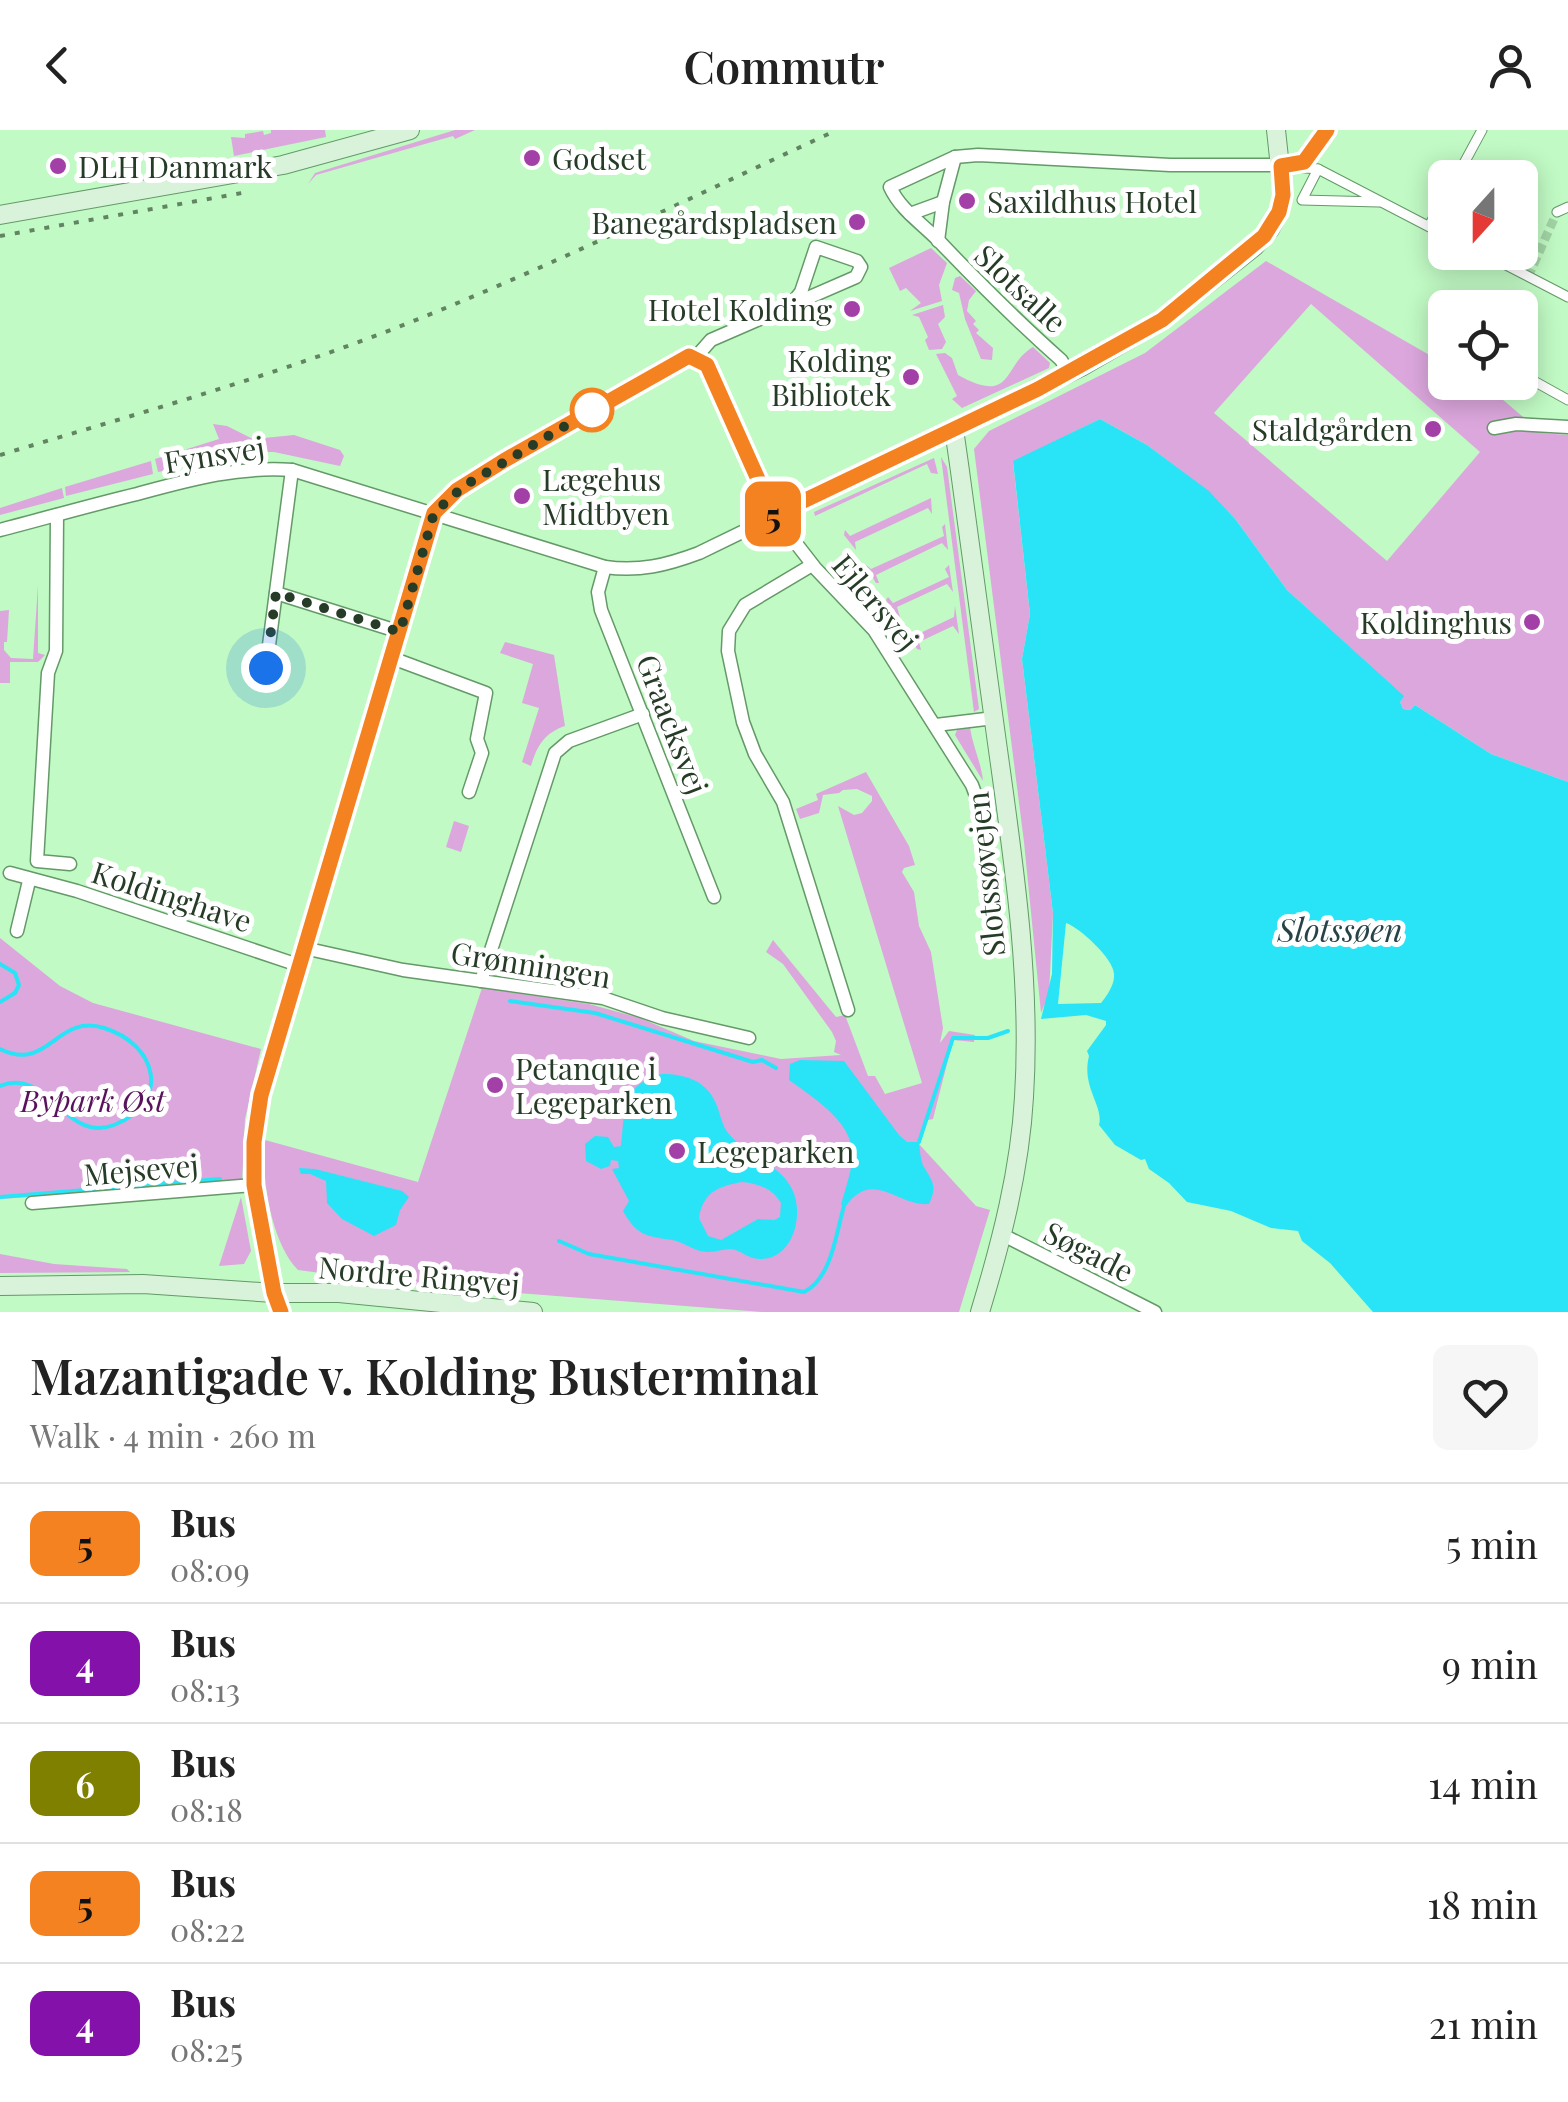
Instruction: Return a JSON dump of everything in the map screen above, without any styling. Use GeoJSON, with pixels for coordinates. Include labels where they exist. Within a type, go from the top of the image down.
{"type":"FeatureCollection","features":[{"type":"Feature","properties":{"kind":"main road"},"geometry":{"type":"LineString","coordinates":[[0,214],[284,165],[409,130]]}},
{"type":"Feature","properties":{"kind":"main road"},"geometry":{"type":"LineString","coordinates":[[954,429],[1162,320],[1254,247],[1279,212],[1283,195],[1276,130]]}},
{"type":"Feature","properties":{"kind":"main road","name":"Slotssøvejen"},"geometry":{"type":"LineString","coordinates":[[954,429],[1018,904],[1026,1051],[1020,1138],[980,1312]]}},
{"type":"Feature","properties":{"kind":"main road","name":"Nordre Ringvej"},"geometry":{"type":"LineString","coordinates":[[0,1286],[144,1284],[274,1293],[339,1292],[534,1312]]}},
{"type":"Feature","properties":{"kind":"street"},"geometry":{"type":"LineString","coordinates":[[1281,166],[1304,162],[1326,130]]}},
{"type":"Feature","properties":{"kind":"street"},"geometry":{"type":"LineString","coordinates":[[1466,160],[1482,130]]}},
{"type":"Feature","properties":{"kind":"street"},"geometry":{"type":"LineString","coordinates":[[938,240],[896,201],[890,187],[954,157],[978,155],[1170,166],[1318,169],[1428,225]]}},
{"type":"Feature","properties":{"kind":"street"},"geometry":{"type":"LineString","coordinates":[[938,240],[954,157]]}},
{"type":"Feature","properties":{"kind":"street"},"geometry":{"type":"LineString","coordinates":[[1318,169],[1302,200],[1382,202]]}},
{"type":"Feature","properties":{"kind":"street"},"geometry":{"type":"LineString","coordinates":[[910,214],[943,202]]}},
{"type":"Feature","properties":{"kind":"street"},"geometry":{"type":"LineString","coordinates":[[1557,212],[1568,207]]}},
{"type":"Feature","properties":{"kind":"street","name":"Slotsalle"},"geometry":{"type":"LineString","coordinates":[[938,240],[956,263],[1061,360],[1069,372]]}},
{"type":"Feature","properties":{"kind":"street"},"geometry":{"type":"LineString","coordinates":[[280,1312],[254,1185],[254,1142],[261,1095],[434,513],[457,490],[505,460],[683,357],[696,357],[711,340],[862,272],[857,260],[816,247],[801,292],[792,302]]}},
{"type":"Feature","properties":{"kind":"street"},"geometry":{"type":"LineString","coordinates":[[1516,270],[1568,296]]}},
{"type":"Feature","properties":{"kind":"street","name":"Ejlersvej"},"geometry":{"type":"LineString","coordinates":[[696,357],[707,365],[774,515],[812,565],[874,630],[936,726],[981,806],[986,864]]}},
{"type":"Feature","properties":{"kind":"street"},"geometry":{"type":"LineString","coordinates":[[1538,383],[1568,400]]}},
{"type":"Feature","properties":{"kind":"street"},"geometry":{"type":"LineString","coordinates":[[1494,428],[1516,424],[1568,427]]}},
{"type":"Feature","properties":{"kind":"street","name":"Fynsvej"},"geometry":{"type":"LineString","coordinates":[[0,530],[224,472],[292,470],[605,567],[626,570],[671,564],[954,429]]}},
{"type":"Feature","properties":{"kind":"street"},"geometry":{"type":"LineString","coordinates":[[266,668],[292,470]]}},
{"type":"Feature","properties":{"kind":"street"},"geometry":{"type":"LineString","coordinates":[[57,515],[56,651],[48,673],[37,861],[70,864]]}},
{"type":"Feature","properties":{"kind":"street"},"geometry":{"type":"LineString","coordinates":[[812,565],[745,604],[729,632],[728,651],[742,722],[755,754],[783,802],[848,1010]]}},
{"type":"Feature","properties":{"kind":"street","name":"Graacksvej"},"geometry":{"type":"LineString","coordinates":[[605,567],[598,592],[601,610],[714,897]]}},
{"type":"Feature","properties":{"kind":"street"},"geometry":{"type":"LineString","coordinates":[[276,593],[400,632]]}},
{"type":"Feature","properties":{"kind":"street"},"geometry":{"type":"LineString","coordinates":[[392,658],[486,692],[476,739],[482,753],[470,792]]}},
{"type":"Feature","properties":{"kind":"street"},"geometry":{"type":"LineString","coordinates":[[481,981],[554,753],[569,741],[643,714]]}},
{"type":"Feature","properties":{"kind":"street"},"geometry":{"type":"LineString","coordinates":[[936,726],[994,718]]}},
{"type":"Feature","properties":{"kind":"street","name":"Koldinghave"},"geometry":{"type":"LineString","coordinates":[[10,873],[298,965]]}},
{"type":"Feature","properties":{"kind":"street"},"geometry":{"type":"LineString","coordinates":[[17,931],[29,881]]}},
{"type":"Feature","properties":{"kind":"street","name":"Grønningen"},"geometry":{"type":"LineString","coordinates":[[304,948],[403,970],[603,998],[662,1018],[749,1038]]}},
{"type":"Feature","properties":{"kind":"street","name":"Mejsevej"},"geometry":{"type":"LineString","coordinates":[[32,1203],[254,1185]]}},
{"type":"Feature","properties":{"kind":"street","name":"Søgade"},"geometry":{"type":"LineString","coordinates":[[1001,1234],[1155,1312]]}},
{"type":"Feature","properties":{"kind":"green space"},"geometry":{"type":"Polygon","coordinates":[[[271,130],[325,130],[326,137],[234,156],[231,137],[245,138],[245,134],[263,131],[264,135],[271,130]]]}},
{"type":"Feature","properties":{"kind":"green space"},"geometry":{"type":"Polygon","coordinates":[[[455,130],[475,130],[455,139],[453,136],[316,175],[308,184],[315,173],[455,130]]]}},
{"type":"Feature","properties":{"kind":"green space"},"geometry":{"type":"Polygon","coordinates":[[[931,248],[947,263],[939,285],[942,301],[910,311],[921,303],[906,288],[900,291],[889,268],[931,248]]]}},
{"type":"Feature","properties":{"kind":"green space"},"geometry":{"type":"Polygon","coordinates":[[[1266,261],[1428,354],[1428,400],[1503,400],[1542,433],[1568,435],[1568,782],[1491,754],[1415,705],[1410,710],[1403,709],[1403,696],[1287,590],[1236,520],[1208,491],[1147,445],[1100,419],[1013,462],[1030,614],[1022,659],[1053,913],[1049,994],[1041,1013],[1024,842],[974,449],[989,431],[1145,353],[1266,261]],[[1311,304],[1214,413],[1387,561],[1480,452],[1311,304]]]}},
{"type":"Feature","properties":{"kind":"green space"},"geometry":{"type":"Polygon","coordinates":[[[960,276],[976,291],[967,311],[976,321],[976,333],[993,348],[992,360],[981,359],[959,293],[952,290],[955,278],[960,276]]]}},
{"type":"Feature","properties":{"kind":"green space"},"geometry":{"type":"Polygon","coordinates":[[[943,305],[945,317],[938,324],[946,342],[942,349],[929,350],[919,317],[912,315],[943,305]]]}},
{"type":"Feature","properties":{"kind":"green space"},"geometry":{"type":"Polygon","coordinates":[[[1033,347],[1050,363],[1049,368],[962,408],[952,399],[957,396],[936,354],[945,353],[952,358],[958,375],[989,386],[1005,379],[1033,347]]]}},
{"type":"Feature","properties":{"kind":"green space"},"geometry":{"type":"Polygon","coordinates":[[[213,424],[227,426],[253,439],[294,435],[340,450],[344,456],[340,466],[274,452],[251,452],[158,472],[155,459],[219,439],[213,424]]]}},
{"type":"Feature","properties":{"kind":"green space"},"geometry":{"type":"Polygon","coordinates":[[[941,457],[947,467],[979,709],[974,712],[941,457]]]}},
{"type":"Feature","properties":{"kind":"green space"},"geometry":{"type":"Polygon","coordinates":[[[934,458],[938,474],[931,473],[927,464],[815,516],[814,512],[934,458]]]}},
{"type":"Feature","properties":{"kind":"green space"},"geometry":{"type":"Polygon","coordinates":[[[151,461],[153,474],[66,496],[65,487],[151,461]]]}},
{"type":"Feature","properties":{"kind":"green space"},"geometry":{"type":"Polygon","coordinates":[[[62,488],[64,498],[0,515],[0,508],[62,488]]]}},
{"type":"Feature","properties":{"kind":"green space"},"geometry":{"type":"Polygon","coordinates":[[[931,498],[932,514],[928,508],[855,542],[856,550],[844,535],[845,530],[850,536],[931,498]]]}},
{"type":"Feature","properties":{"kind":"green space"},"geometry":{"type":"Polygon","coordinates":[[[945,524],[948,550],[942,543],[876,575],[876,583],[865,564],[871,569],[944,536],[945,524]]]}},
{"type":"Feature","properties":{"kind":"green space"},"geometry":{"type":"Polygon","coordinates":[[[949,565],[953,592],[947,584],[897,607],[900,617],[897,616],[886,600],[888,597],[893,603],[949,577],[945,569],[949,565]]]}},
{"type":"Feature","properties":{"kind":"green space"},"geometry":{"type":"Polygon","coordinates":[[[38,585],[38,653],[45,655],[38,662],[10,662],[10,683],[0,683],[0,611],[9,610],[4,650],[11,658],[33,659],[38,585]]]}},
{"type":"Feature","properties":{"kind":"green space"},"geometry":{"type":"Polygon","coordinates":[[[955,606],[959,634],[953,626],[919,642],[921,650],[917,649],[908,629],[914,636],[954,617],[955,606]]]}},
{"type":"Feature","properties":{"kind":"green space"},"geometry":{"type":"Polygon","coordinates":[[[505,642],[554,655],[565,726],[542,741],[531,766],[522,762],[539,708],[522,703],[533,664],[500,653],[505,642]]]}},
{"type":"Feature","properties":{"kind":"green space"},"geometry":{"type":"Polygon","coordinates":[[[970,728],[983,781],[955,735],[957,730],[970,728]]]}},
{"type":"Feature","properties":{"kind":"green space","name":"Legeparken"},"geometry":{"type":"Polygon","coordinates":[[[866,772],[909,846],[915,865],[902,872],[914,892],[919,926],[931,952],[943,1028],[940,1043],[949,1031],[975,1035],[974,1042],[953,1040],[933,1119],[928,1120],[918,1143],[976,1206],[990,1210],[959,1312],[762,1312],[414,1285],[298,1270],[281,1243],[270,1209],[265,1140],[418,1182],[482,988],[589,1004],[640,1018],[694,1041],[781,1059],[841,1055],[834,1052],[836,1041],[832,1032],[783,964],[766,952],[773,940],[836,1017],[845,1015],[868,1076],[875,1076],[885,1094],[922,1083],[838,806],[854,815],[862,813],[872,796],[857,789],[843,790],[823,795],[819,813],[800,819],[796,809],[818,800],[816,794],[866,772]]]}},
{"type":"Feature","properties":{"kind":"green space"},"geometry":{"type":"Polygon","coordinates":[[[454,821],[469,826],[461,852],[446,847],[454,821]]]}},
{"type":"Feature","properties":{"kind":"green space","name":"Bypark Øst"},"geometry":{"type":"Polygon","coordinates":[[[0,938],[60,986],[93,1003],[261,1049],[245,1119],[242,1183],[0,1199],[0,938]]]}},
{"type":"Feature","properties":{"kind":"green space"},"geometry":{"type":"Polygon","coordinates":[[[241,1197],[251,1251],[244,1264],[219,1266],[241,1197]]]}},
{"type":"Feature","properties":{"kind":"green space"},"geometry":{"type":"Polygon","coordinates":[[[0,1254],[54,1264],[127,1269],[130,1272],[0,1273],[0,1254]]]}},
{"type":"Feature","properties":{"kind":"water","name":"Slotssøen"},"geometry":{"type":"Polygon","coordinates":[[[1100,419],[1147,445],[1209,491],[1236,520],[1287,590],[1404,696],[1400,702],[1403,709],[1410,710],[1415,705],[1491,754],[1568,782],[1568,1312],[1373,1312],[1330,1263],[1302,1241],[1298,1231],[1271,1228],[1231,1211],[1187,1202],[1149,1169],[1145,1159],[1115,1145],[1099,1125],[1088,1077],[1087,1051],[1106,1021],[1086,1015],[1041,1019],[1052,974],[1053,913],[1022,659],[1030,614],[1013,461],[1100,419]],[[1066,923],[1058,1004],[1101,1003],[1113,982],[1112,968],[1095,944],[1066,923]]]}},
{"type":"Feature","properties":{"kind":"water"},"geometry":{"type":"Polygon","coordinates":[[[800,1060],[844,1061],[899,1135],[907,1142],[919,1142],[923,1164],[933,1184],[929,1204],[876,1189],[866,1190],[846,1206],[841,1205],[852,1163],[849,1139],[828,1110],[789,1080],[790,1064],[800,1060]]]}},
{"type":"Feature","properties":{"kind":"water"},"geometry":{"type":"Polygon","coordinates":[[[671,1074],[702,1085],[713,1097],[729,1134],[787,1180],[796,1199],[796,1223],[788,1244],[780,1252],[759,1259],[731,1249],[703,1252],[643,1233],[633,1226],[623,1211],[629,1201],[612,1169],[619,1168],[618,1161],[611,1160],[610,1166],[601,1169],[586,1161],[585,1144],[595,1136],[608,1137],[614,1147],[621,1146],[627,1101],[648,1079],[671,1074]],[[742,1182],[713,1192],[704,1202],[699,1218],[708,1236],[721,1240],[758,1219],[780,1217],[781,1203],[774,1194],[742,1182]]]}},
{"type":"Feature","properties":{"kind":"water"},"geometry":{"type":"Polygon","coordinates":[[[299,1168],[402,1191],[409,1197],[396,1225],[374,1236],[342,1219],[327,1203],[326,1181],[301,1174],[299,1168]]]}},
{"type":"Feature","properties":{"kind":"waterway"},"geometry":{"type":"LineString","coordinates":[[0,964],[15,973],[19,985],[15,993],[0,1002]]}},
{"type":"Feature","properties":{"kind":"waterway"},"geometry":{"type":"LineString","coordinates":[[510,1001],[595,1013],[753,1062],[762,1060],[776,1068]]}},
{"type":"Feature","properties":{"kind":"waterway"},"geometry":{"type":"LineString","coordinates":[[0,1049],[30,1054],[74,1028],[104,1028],[136,1047],[151,1074],[144,1102],[132,1115],[114,1125],[97,1128],[69,1116],[31,1086],[0,1086]]}},
{"type":"Feature","properties":{"kind":"waterway"},"geometry":{"type":"LineString","coordinates":[[919,1142],[953,1038],[988,1038],[1008,1031]]}},
{"type":"Feature","properties":{"kind":"waterway"},"geometry":{"type":"LineString","coordinates":[[0,1197],[220,1179]]}},
{"type":"Feature","properties":{"kind":"waterway"},"geometry":{"type":"LineString","coordinates":[[559,1241],[589,1254],[804,1292],[827,1266],[844,1206]]}},
{"type":"Feature","properties":{"kind":"tunnel"},"geometry":{"type":"LineString","coordinates":[[1528,277],[1557,212]]}},
{"type":"Feature","properties":{"kind":"railway"},"geometry":{"type":"LineString","coordinates":[[0,455],[255,377],[406,324],[569,255],[837,130]]}},
{"type":"Feature","properties":{"kind":"railway"},"geometry":{"type":"LineString","coordinates":[[0,236],[242,193]]}},
{"type":"Feature","properties":{"kind":"bus line","name":"5"},"geometry":{"type":"LineString","coordinates":[[281,1312],[274,1293],[253,1176],[261,1095],[434,513],[457,490],[505,460],[689,356],[707,365],[774,515],[1038,389],[1162,320],[1264,236],[1279,212],[1283,195],[1281,166],[1304,162],[1327,130]]}},
{"type":"Feature","properties":{"kind":"place","name":"Godset"},"geometry":{"type":"Point","coordinates":[532,158]}},
{"type":"Feature","properties":{"kind":"place","name":"DLH Danmark"},"geometry":{"type":"Point","coordinates":[58,166]}},
{"type":"Feature","properties":{"kind":"place","name":"Saxildhus Hotel"},"geometry":{"type":"Point","coordinates":[967,201]}},
{"type":"Feature","properties":{"kind":"place","name":"Banegårdspladsen"},"geometry":{"type":"Point","coordinates":[857,222]}},
{"type":"Feature","properties":{"kind":"place","name":"Hotel Kolding"},"geometry":{"type":"Point","coordinates":[852,309]}},
{"type":"Feature","properties":{"kind":"place","name":"Kolding Bibliotek"},"geometry":{"type":"Point","coordinates":[911,377]}},
{"type":"Feature","properties":{"kind":"place","name":"Staldgården"},"geometry":{"type":"Point","coordinates":[1433,429]}},
{"type":"Feature","properties":{"kind":"place","name":"Lægehus Midtbyen"},"geometry":{"type":"Point","coordinates":[522,496]}},
{"type":"Feature","properties":{"kind":"place","name":"Koldinghus"},"geometry":{"type":"Point","coordinates":[1532,622]}},
{"type":"Feature","properties":{"kind":"place","name":"Petanque i Legeparken"},"geometry":{"type":"Point","coordinates":[495,1085]}},
{"type":"Feature","properties":{"kind":"place","name":"Legeparken"},"geometry":{"type":"Point","coordinates":[677,1151]}},
{"type":"Feature","properties":{"kind":"route"},"geometry":{"type":"LineString","coordinates":[[266,668],[276,593],[400,632],[434,513],[464,486],[592,410]]}}]}
